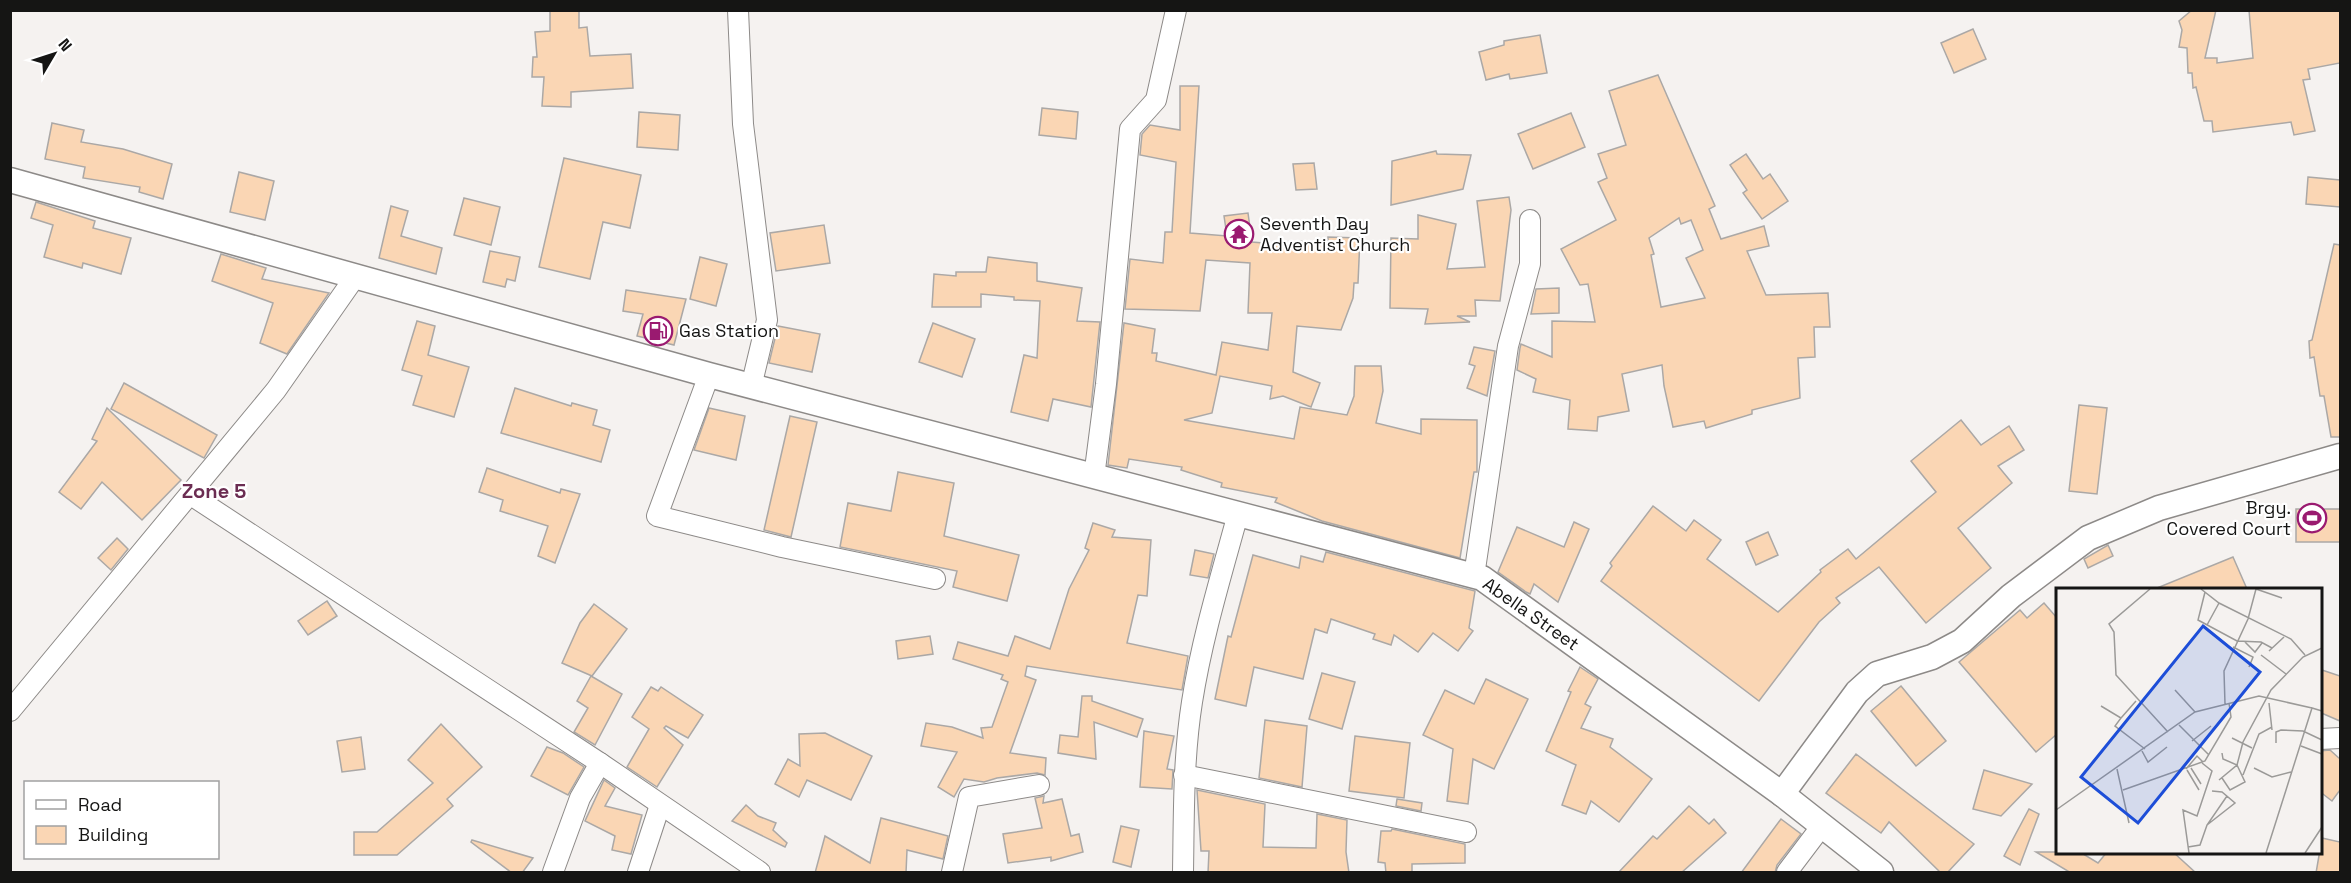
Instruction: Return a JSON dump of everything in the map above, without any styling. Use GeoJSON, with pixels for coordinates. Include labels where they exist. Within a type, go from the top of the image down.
{"type":"FeatureCollection","features":[{"type":"Feature","properties":{"kind":"street"},"geometry":{"type":"LineString","coordinates":[[738,10],[743,124],[766,320],[751,387]]}},
{"type":"Feature","properties":{"kind":"street"},"geometry":{"type":"LineString","coordinates":[[1094,477],[1106,384],[1130,129],[1156,100],[1176,10]]}},
{"type":"Feature","properties":{"kind":"street","name":"Abella Street"},"geometry":{"type":"LineString","coordinates":[[10,180],[751,387],[1482,578],[1782,794],[1881,873]]}},
{"type":"Feature","properties":{"kind":"street"},"geometry":{"type":"LineString","coordinates":[[1474,576],[1508,346],[1530,264],[1530,220]]}},
{"type":"Feature","properties":{"kind":"street"},"geometry":{"type":"LineString","coordinates":[[10,711],[276,390],[355,277]]}},
{"type":"Feature","properties":{"kind":"street"},"geometry":{"type":"LineString","coordinates":[[709,375],[657,516],[782,548],[935,579]]}},
{"type":"Feature","properties":{"kind":"street"},"geometry":{"type":"LineString","coordinates":[[1782,794],[1857,692],[1876,674],[1932,657],[1962,641],[2011,597],[2088,538],[2159,508],[2340,456]]}},
{"type":"Feature","properties":{"kind":"street"},"geometry":{"type":"LineString","coordinates":[[191,495],[600,763],[760,873]]}},
{"type":"Feature","properties":{"kind":"street"},"geometry":{"type":"LineString","coordinates":[[1183,873],[1184,775],[1192,702],[1208,621],[1238,514]]}},
{"type":"Feature","properties":{"kind":"street"},"geometry":{"type":"LineString","coordinates":[[2321,739],[2340,738]]}},
{"type":"Feature","properties":{"kind":"street"},"geometry":{"type":"LineString","coordinates":[[553,873],[580,798],[600,763]]}},
{"type":"Feature","properties":{"kind":"street"},"geometry":{"type":"LineString","coordinates":[[1184,775],[1466,832]]}},
{"type":"Feature","properties":{"kind":"street"},"geometry":{"type":"LineString","coordinates":[[952,873],[969,797],[1039,785]]}},
{"type":"Feature","properties":{"kind":"street"},"geometry":{"type":"LineString","coordinates":[[638,873],[660,805]]}},
{"type":"Feature","properties":{"kind":"street"},"geometry":{"type":"LineString","coordinates":[[1787,873],[1821,827]]}},
{"type":"Feature","properties":{"kind":"building"},"geometry":{"type":"Polygon","coordinates":[[[550,10],[579,10],[579,28],[587,27],[590,56],[631,54],[633,88],[571,92],[571,107],[542,106],[544,77],[532,77],[533,57],[537,57],[535,32],[550,31],[550,10]]]}},
{"type":"Feature","properties":{"kind":"building"},"geometry":{"type":"Polygon","coordinates":[[[2192,10],[2216,10],[2205,58],[2217,58],[2217,63],[2253,58],[2249,10],[2340,10],[2340,63],[2308,69],[2310,79],[2303,80],[2315,131],[2294,135],[2291,122],[2213,132],[2212,121],[2204,121],[2196,87],[2193,88],[2192,73],[2188,73],[2187,48],[2179,47],[2182,30],[2179,21],[2192,10]]]}},
{"type":"Feature","properties":{"kind":"building"},"geometry":{"type":"Polygon","coordinates":[[[1973,29],[1986,59],[1954,73],[1941,43],[1973,29]]]}},
{"type":"Feature","properties":{"kind":"building"},"geometry":{"type":"Polygon","coordinates":[[[1540,35],[1547,73],[1510,79],[1509,74],[1486,80],[1479,52],[1504,45],[1504,41],[1540,35]]]}},
{"type":"Feature","properties":{"kind":"building"},"geometry":{"type":"Polygon","coordinates":[[[1658,75],[1715,206],[1709,209],[1721,239],[1764,226],[1769,246],[1747,251],[1766,295],[1828,293],[1830,327],[1814,327],[1815,357],[1798,358],[1800,398],[1752,410],[1752,414],[1706,428],[1704,421],[1673,427],[1662,365],[1622,374],[1629,411],[1598,417],[1597,431],[1568,429],[1570,400],[1533,392],[1536,379],[1517,370],[1521,344],[1552,357],[1552,321],[1595,322],[1588,284],[1580,285],[1561,249],[1616,220],[1598,182],[1607,178],[1598,154],[1626,145],[1609,91],[1658,75]],[[1679,218],[1649,238],[1654,254],[1651,255],[1661,307],[1705,298],[1686,258],[1703,250],[1691,220],[1681,224],[1679,218]]]}},
{"type":"Feature","properties":{"kind":"building"},"geometry":{"type":"Polygon","coordinates":[[[1180,86],[1199,86],[1190,233],[1227,236],[1224,216],[1248,213],[1252,242],[1298,246],[1299,241],[1328,244],[1328,237],[1360,238],[1358,283],[1354,283],[1353,298],[1341,330],[1297,326],[1293,372],[1320,383],[1311,407],[1283,396],[1270,399],[1272,386],[1220,376],[1212,413],[1184,420],[1294,439],[1300,407],[1347,415],[1354,396],[1355,366],[1381,366],[1383,391],[1376,423],[1421,434],[1421,419],[1477,420],[1477,472],[1474,472],[1460,558],[1322,521],[1275,502],[1277,498],[1221,487],[1222,483],[1181,470],[1182,467],[1129,459],[1127,468],[1108,465],[1124,323],[1155,329],[1152,353],[1157,353],[1156,361],[1216,375],[1222,342],[1268,350],[1272,313],[1248,313],[1250,263],[1206,260],[1200,311],[1125,309],[1130,259],[1163,263],[1165,232],[1172,232],[1176,162],[1140,155],[1142,134],[1150,125],[1180,130],[1180,86]]]}},
{"type":"Feature","properties":{"kind":"building"},"geometry":{"type":"Polygon","coordinates":[[[1042,108],[1078,112],[1076,139],[1039,135],[1042,108]]]}},
{"type":"Feature","properties":{"kind":"building"},"geometry":{"type":"Polygon","coordinates":[[[639,112],[680,115],[678,150],[637,147],[639,112]]]}},
{"type":"Feature","properties":{"kind":"building"},"geometry":{"type":"Polygon","coordinates":[[[1571,113],[1585,147],[1533,169],[1518,134],[1571,113]]]}},
{"type":"Feature","properties":{"kind":"building"},"geometry":{"type":"Polygon","coordinates":[[[52,123],[84,130],[81,142],[123,149],[172,164],[163,199],[139,192],[140,187],[83,178],[85,167],[45,159],[52,123]]]}},
{"type":"Feature","properties":{"kind":"building"},"geometry":{"type":"Polygon","coordinates":[[[1436,151],[1437,154],[1471,155],[1463,189],[1391,205],[1392,161],[1436,151]]]}},
{"type":"Feature","properties":{"kind":"building"},"geometry":{"type":"Polygon","coordinates":[[[1746,154],[1763,179],[1770,174],[1788,201],[1762,219],[1743,193],[1747,190],[1730,165],[1746,154]]]}},
{"type":"Feature","properties":{"kind":"building"},"geometry":{"type":"Polygon","coordinates":[[[564,158],[641,175],[630,228],[603,222],[590,279],[539,267],[564,158]]]}},
{"type":"Feature","properties":{"kind":"building"},"geometry":{"type":"Polygon","coordinates":[[[1314,163],[1317,189],[1296,190],[1293,164],[1314,163]]]}},
{"type":"Feature","properties":{"kind":"building"},"geometry":{"type":"Polygon","coordinates":[[[239,172],[274,181],[265,220],[230,212],[239,172]]]}},
{"type":"Feature","properties":{"kind":"building"},"geometry":{"type":"Polygon","coordinates":[[[2308,177],[2340,180],[2340,207],[2306,204],[2308,177]]]}},
{"type":"Feature","properties":{"kind":"building"},"geometry":{"type":"Polygon","coordinates":[[[1509,197],[1511,210],[1500,301],[1475,300],[1476,316],[1457,316],[1470,322],[1425,324],[1428,309],[1390,308],[1391,238],[1418,239],[1418,215],[1456,224],[1447,269],[1485,267],[1477,201],[1509,197]]]}},
{"type":"Feature","properties":{"kind":"building"},"geometry":{"type":"Polygon","coordinates":[[[464,198],[500,207],[491,245],[454,235],[464,198]]]}},
{"type":"Feature","properties":{"kind":"building"},"geometry":{"type":"Polygon","coordinates":[[[36,202],[95,221],[93,228],[131,238],[121,274],[83,263],[82,268],[44,257],[53,225],[31,218],[36,202]]]}},
{"type":"Feature","properties":{"kind":"building"},"geometry":{"type":"Polygon","coordinates":[[[391,206],[408,211],[401,236],[442,248],[436,274],[379,258],[391,206]]]}},
{"type":"Feature","properties":{"kind":"building"},"geometry":{"type":"Polygon","coordinates":[[[824,225],[830,263],[776,271],[770,233],[824,225]]]}},
{"type":"Feature","properties":{"kind":"building"},"geometry":{"type":"Polygon","coordinates":[[[2334,244],[2340,245],[2340,437],[2331,437],[2324,396],[2320,396],[2314,357],[2310,358],[2309,341],[2312,340],[2334,244]]]}},
{"type":"Feature","properties":{"kind":"building"},"geometry":{"type":"Polygon","coordinates":[[[490,251],[520,257],[515,281],[507,279],[505,287],[483,282],[490,251]]]}},
{"type":"Feature","properties":{"kind":"building"},"geometry":{"type":"Polygon","coordinates":[[[221,254],[266,268],[262,279],[329,293],[287,354],[260,343],[273,303],[212,281],[221,254]]]}},
{"type":"Feature","properties":{"kind":"building"},"geometry":{"type":"Polygon","coordinates":[[[700,257],[727,264],[716,306],[690,299],[700,257]]]}},
{"type":"Feature","properties":{"kind":"building"},"geometry":{"type":"Polygon","coordinates":[[[988,257],[1037,263],[1037,281],[1082,288],[1077,321],[1100,322],[1091,407],[1053,399],[1048,421],[1011,412],[1024,355],[1037,358],[1040,301],[1014,300],[1014,297],[981,294],[981,307],[932,307],[934,274],[956,276],[956,272],[986,272],[988,257]]]}},
{"type":"Feature","properties":{"kind":"building"},"geometry":{"type":"Polygon","coordinates":[[[1559,288],[1559,313],[1531,314],[1536,289],[1559,288]]]}},
{"type":"Feature","properties":{"kind":"building"},"geometry":{"type":"Polygon","coordinates":[[[626,290],[686,299],[674,345],[637,336],[643,314],[623,311],[626,290]]]}},
{"type":"Feature","properties":{"kind":"building"},"geometry":{"type":"Polygon","coordinates":[[[417,321],[435,326],[428,355],[469,367],[454,417],[413,405],[422,376],[402,370],[417,321]]]}},
{"type":"Feature","properties":{"kind":"building"},"geometry":{"type":"Polygon","coordinates":[[[933,323],[975,339],[962,377],[919,362],[933,323]]]}},
{"type":"Feature","properties":{"kind":"building"},"geometry":{"type":"Polygon","coordinates":[[[778,326],[820,334],[812,372],[769,363],[778,326]]]}},
{"type":"Feature","properties":{"kind":"building"},"geometry":{"type":"Polygon","coordinates":[[[1474,347],[1495,351],[1487,396],[1467,388],[1475,366],[1469,364],[1474,347]]]}},
{"type":"Feature","properties":{"kind":"building"},"geometry":{"type":"Polygon","coordinates":[[[124,383],[217,435],[204,458],[111,409],[124,383]]]}},
{"type":"Feature","properties":{"kind":"building"},"geometry":{"type":"Polygon","coordinates":[[[515,388],[571,406],[572,403],[597,410],[593,425],[610,430],[601,462],[501,433],[515,388]]]}},
{"type":"Feature","properties":{"kind":"building"},"geometry":{"type":"Polygon","coordinates":[[[2079,405],[2107,408],[2097,494],[2069,491],[2079,405]]]}},
{"type":"Feature","properties":{"kind":"building"},"geometry":{"type":"Polygon","coordinates":[[[107,408],[181,480],[142,520],[102,482],[81,509],[59,492],[97,441],[92,439],[107,408]]]}},
{"type":"Feature","properties":{"kind":"building"},"geometry":{"type":"Polygon","coordinates":[[[709,408],[745,416],[736,460],[694,450],[709,408]]]}},
{"type":"Feature","properties":{"kind":"building"},"geometry":{"type":"Polygon","coordinates":[[[790,416],[817,422],[791,537],[764,530],[790,416]]]}},
{"type":"Feature","properties":{"kind":"building"},"geometry":{"type":"Polygon","coordinates":[[[1961,420],[1981,445],[2009,426],[2024,450],[1998,466],[2012,483],[1958,528],[1991,568],[1926,623],[1879,567],[1836,598],[1840,603],[1819,622],[1759,701],[1601,581],[1612,566],[1610,563],[1653,506],[1686,531],[1694,520],[1721,540],[1707,559],[1778,612],[1821,572],[1820,570],[1848,549],[1856,559],[1936,492],[1911,461],[1961,420]]]}},
{"type":"Feature","properties":{"kind":"building"},"geometry":{"type":"Polygon","coordinates":[[[487,468],[560,493],[561,489],[580,494],[555,563],[538,556],[548,526],[500,511],[503,500],[479,492],[487,468]]]}},
{"type":"Feature","properties":{"kind":"building"},"geometry":{"type":"Polygon","coordinates":[[[898,472],[954,483],[944,536],[1019,555],[1007,601],[953,587],[957,571],[840,547],[848,503],[891,511],[898,472]]]}},
{"type":"Feature","properties":{"kind":"building"},"geometry":{"type":"Polygon","coordinates":[[[2296,509],[2340,509],[2340,542],[2296,542],[2296,509]]]}},
{"type":"Feature","properties":{"kind":"building"},"geometry":{"type":"Polygon","coordinates":[[[1574,522],[1589,529],[1558,602],[1534,584],[1530,594],[1526,592],[1498,572],[1517,527],[1564,547],[1574,522]]]}},
{"type":"Feature","properties":{"kind":"building"},"geometry":{"type":"Polygon","coordinates":[[[1093,523],[1115,530],[1112,537],[1151,540],[1147,596],[1138,595],[1127,643],[1188,656],[1182,690],[1027,666],[1025,676],[1036,680],[1010,753],[1046,758],[1045,775],[1037,773],[984,782],[964,779],[954,797],[938,787],[957,752],[921,746],[926,723],[952,727],[983,738],[981,728],[992,727],[1008,682],[1001,679],[1003,675],[953,659],[958,642],[1008,656],[1015,636],[1050,649],[1069,589],[1089,550],[1085,548],[1093,523]]]}},
{"type":"Feature","properties":{"kind":"building"},"geometry":{"type":"Polygon","coordinates":[[[1768,532],[1778,555],[1756,565],[1746,542],[1768,532]]]}},
{"type":"Feature","properties":{"kind":"building"},"geometry":{"type":"Polygon","coordinates":[[[117,538],[128,549],[111,570],[98,558],[117,538]]]}},
{"type":"Feature","properties":{"kind":"building"},"geometry":{"type":"Polygon","coordinates":[[[2108,545],[2113,556],[2088,568],[2084,559],[2108,545]]]}},
{"type":"Feature","properties":{"kind":"building"},"geometry":{"type":"Polygon","coordinates":[[[1195,550],[1214,554],[1208,578],[1190,575],[1195,550]]]}},
{"type":"Feature","properties":{"kind":"building"},"geometry":{"type":"Polygon","coordinates":[[[1326,552],[1475,591],[1469,628],[1473,631],[1458,651],[1433,633],[1418,652],[1394,635],[1391,645],[1373,639],[1375,634],[1331,619],[1327,633],[1315,629],[1303,679],[1254,667],[1246,706],[1215,699],[1228,636],[1231,637],[1253,555],[1299,568],[1301,556],[1323,562],[1326,552]]]}},
{"type":"Feature","properties":{"kind":"building"},"geometry":{"type":"Polygon","coordinates":[[[2233,557],[2247,588],[2157,588],[2233,557]]]}},
{"type":"Feature","properties":{"kind":"building"},"geometry":{"type":"Polygon","coordinates":[[[327,601],[337,616],[308,635],[298,621],[327,601]]]}},
{"type":"Feature","properties":{"kind":"building"},"geometry":{"type":"Polygon","coordinates":[[[2044,603],[2056,617],[2056,735],[2036,752],[1959,662],[2020,610],[2027,618],[2044,603]]]}},
{"type":"Feature","properties":{"kind":"building"},"geometry":{"type":"Polygon","coordinates":[[[594,604],[627,629],[592,676],[562,663],[580,623],[594,604]]]}},
{"type":"Feature","properties":{"kind":"building"},"geometry":{"type":"Polygon","coordinates":[[[930,636],[933,654],[898,659],[896,641],[930,636]]]}},
{"type":"Feature","properties":{"kind":"building"},"geometry":{"type":"Polygon","coordinates":[[[1580,667],[1598,679],[1585,704],[1591,707],[1581,728],[1613,739],[1610,747],[1652,779],[1619,822],[1591,801],[1586,814],[1562,805],[1576,765],[1546,751],[1571,692],[1568,691],[1580,667]]]}},
{"type":"Feature","properties":{"kind":"building"},"geometry":{"type":"Polygon","coordinates":[[[2321,670],[2340,676],[2340,721],[2321,713],[2321,670]]]}},
{"type":"Feature","properties":{"kind":"building"},"geometry":{"type":"Polygon","coordinates":[[[1322,673],[1355,682],[1342,729],[1309,719],[1322,673]]]}},
{"type":"Feature","properties":{"kind":"building"},"geometry":{"type":"Polygon","coordinates":[[[591,676],[622,694],[595,745],[574,732],[588,708],[577,701],[591,676]]]}},
{"type":"Feature","properties":{"kind":"building"},"geometry":{"type":"Polygon","coordinates":[[[1486,679],[1528,699],[1494,769],[1473,759],[1468,804],[1447,801],[1453,749],[1423,735],[1445,690],[1474,704],[1486,679]]]}},
{"type":"Feature","properties":{"kind":"building"},"geometry":{"type":"Polygon","coordinates":[[[1901,686],[1946,741],[1916,766],[1871,711],[1901,686]]]}},
{"type":"Feature","properties":{"kind":"building"},"geometry":{"type":"Polygon","coordinates":[[[651,687],[658,691],[661,687],[703,715],[688,738],[666,726],[664,728],[683,745],[657,787],[627,767],[649,729],[632,717],[651,687]]]}},
{"type":"Feature","properties":{"kind":"building"},"geometry":{"type":"Polygon","coordinates":[[[1082,696],[1092,696],[1092,701],[1143,719],[1137,737],[1094,722],[1096,759],[1058,753],[1060,735],[1078,737],[1082,696]]]}},
{"type":"Feature","properties":{"kind":"building"},"geometry":{"type":"Polygon","coordinates":[[[1265,720],[1307,726],[1302,787],[1259,778],[1265,720]]]}},
{"type":"Feature","properties":{"kind":"building"},"geometry":{"type":"Polygon","coordinates":[[[441,724],[482,767],[447,799],[453,806],[397,855],[354,855],[354,832],[377,832],[433,783],[408,760],[441,724]]]}},
{"type":"Feature","properties":{"kind":"building"},"geometry":{"type":"Polygon","coordinates":[[[1144,731],[1174,736],[1167,769],[1173,770],[1172,789],[1140,787],[1144,731]]]}},
{"type":"Feature","properties":{"kind":"building"},"geometry":{"type":"Polygon","coordinates":[[[825,733],[872,756],[851,800],[807,780],[799,797],[775,784],[788,759],[800,766],[799,734],[825,733]]]}},
{"type":"Feature","properties":{"kind":"building"},"geometry":{"type":"Polygon","coordinates":[[[1355,736],[1410,743],[1404,798],[1349,791],[1355,736]]]}},
{"type":"Feature","properties":{"kind":"building"},"geometry":{"type":"Polygon","coordinates":[[[361,737],[365,769],[342,772],[337,741],[361,737]]]}},
{"type":"Feature","properties":{"kind":"building"},"geometry":{"type":"Polygon","coordinates":[[[547,747],[563,753],[584,767],[568,795],[531,776],[547,747]]]}},
{"type":"Feature","properties":{"kind":"building"},"geometry":{"type":"Polygon","coordinates":[[[2330,750],[2340,759],[2340,790],[2332,801],[2321,793],[2321,751],[2330,750]]]}},
{"type":"Feature","properties":{"kind":"building"},"geometry":{"type":"Polygon","coordinates":[[[1856,754],[1974,844],[1947,873],[1941,873],[1889,822],[1881,833],[1826,793],[1856,754]]]}},
{"type":"Feature","properties":{"kind":"building"},"geometry":{"type":"Polygon","coordinates":[[[1984,770],[2032,784],[2001,816],[1973,809],[1984,770]]]}},
{"type":"Feature","properties":{"kind":"building"},"geometry":{"type":"Polygon","coordinates":[[[604,780],[615,788],[605,806],[642,815],[631,854],[612,850],[615,836],[585,821],[604,780]]]}},
{"type":"Feature","properties":{"kind":"building"},"geometry":{"type":"Polygon","coordinates":[[[1197,790],[1265,804],[1263,847],[1316,848],[1317,814],[1347,820],[1346,852],[1349,873],[1208,873],[1209,851],[1201,851],[1197,790]]]}},
{"type":"Feature","properties":{"kind":"building"},"geometry":{"type":"Polygon","coordinates":[[[1044,796],[1043,803],[1062,799],[1071,836],[1079,834],[1083,852],[1051,861],[1051,857],[1008,863],[1003,834],[1042,828],[1035,798],[1044,796]]]}},
{"type":"Feature","properties":{"kind":"building"},"geometry":{"type":"Polygon","coordinates":[[[1397,799],[1422,803],[1421,811],[1396,806],[1397,799]]]}},
{"type":"Feature","properties":{"kind":"building"},"geometry":{"type":"Polygon","coordinates":[[[746,805],[758,816],[776,823],[773,830],[787,843],[785,847],[732,821],[746,805]]]}},
{"type":"Feature","properties":{"kind":"building"},"geometry":{"type":"Polygon","coordinates":[[[1689,806],[1709,824],[1714,819],[1726,833],[1681,873],[1618,873],[1653,836],[1657,839],[1689,806]]]}},
{"type":"Feature","properties":{"kind":"building"},"geometry":{"type":"Polygon","coordinates":[[[2029,809],[2039,814],[2020,865],[2004,856],[2029,809]]]}},
{"type":"Feature","properties":{"kind":"building"},"geometry":{"type":"Polygon","coordinates":[[[881,818],[948,836],[943,859],[907,850],[906,873],[815,873],[825,836],[870,863],[881,818]]]}},
{"type":"Feature","properties":{"kind":"building"},"geometry":{"type":"Polygon","coordinates":[[[1781,819],[1801,834],[1777,865],[1775,873],[1741,873],[1781,819]]]}},
{"type":"Feature","properties":{"kind":"building"},"geometry":{"type":"Polygon","coordinates":[[[1121,826],[1139,830],[1131,867],[1113,862],[1121,826]]]}},
{"type":"Feature","properties":{"kind":"building"},"geometry":{"type":"Polygon","coordinates":[[[1392,829],[1465,844],[1465,863],[1412,864],[1412,873],[1386,873],[1385,863],[1378,862],[1381,831],[1392,829]]]}},
{"type":"Feature","properties":{"kind":"building"},"geometry":{"type":"Polygon","coordinates":[[[2322,838],[2340,842],[2340,873],[2316,873],[2322,838]]]}},
{"type":"Feature","properties":{"kind":"building"},"geometry":{"type":"Polygon","coordinates":[[[472,840],[533,858],[522,873],[512,873],[471,842],[472,840]]]}},
{"type":"Feature","properties":{"kind":"building"},"geometry":{"type":"Polygon","coordinates":[[[2036,852],[2082,853],[2098,863],[2106,853],[2174,853],[2196,873],[2071,873],[2036,852]]]}},
{"type":"Feature","properties":{"kind":"place","name":"Seventh Day Adventist Church"},"geometry":{"type":"Point","coordinates":[1239,234]}},
{"type":"Feature","properties":{"kind":"place","name":"Gas Station"},"geometry":{"type":"Point","coordinates":[658,331]}},
{"type":"Feature","properties":{"kind":"place","name":"Brgy. Covered Court"},"geometry":{"type":"Point","coordinates":[2312,518]}},
{"type":"Feature","properties":{"kind":"district","name":"Zone 5"},"geometry":{"type":"Point","coordinates":[214,491]}}]}
